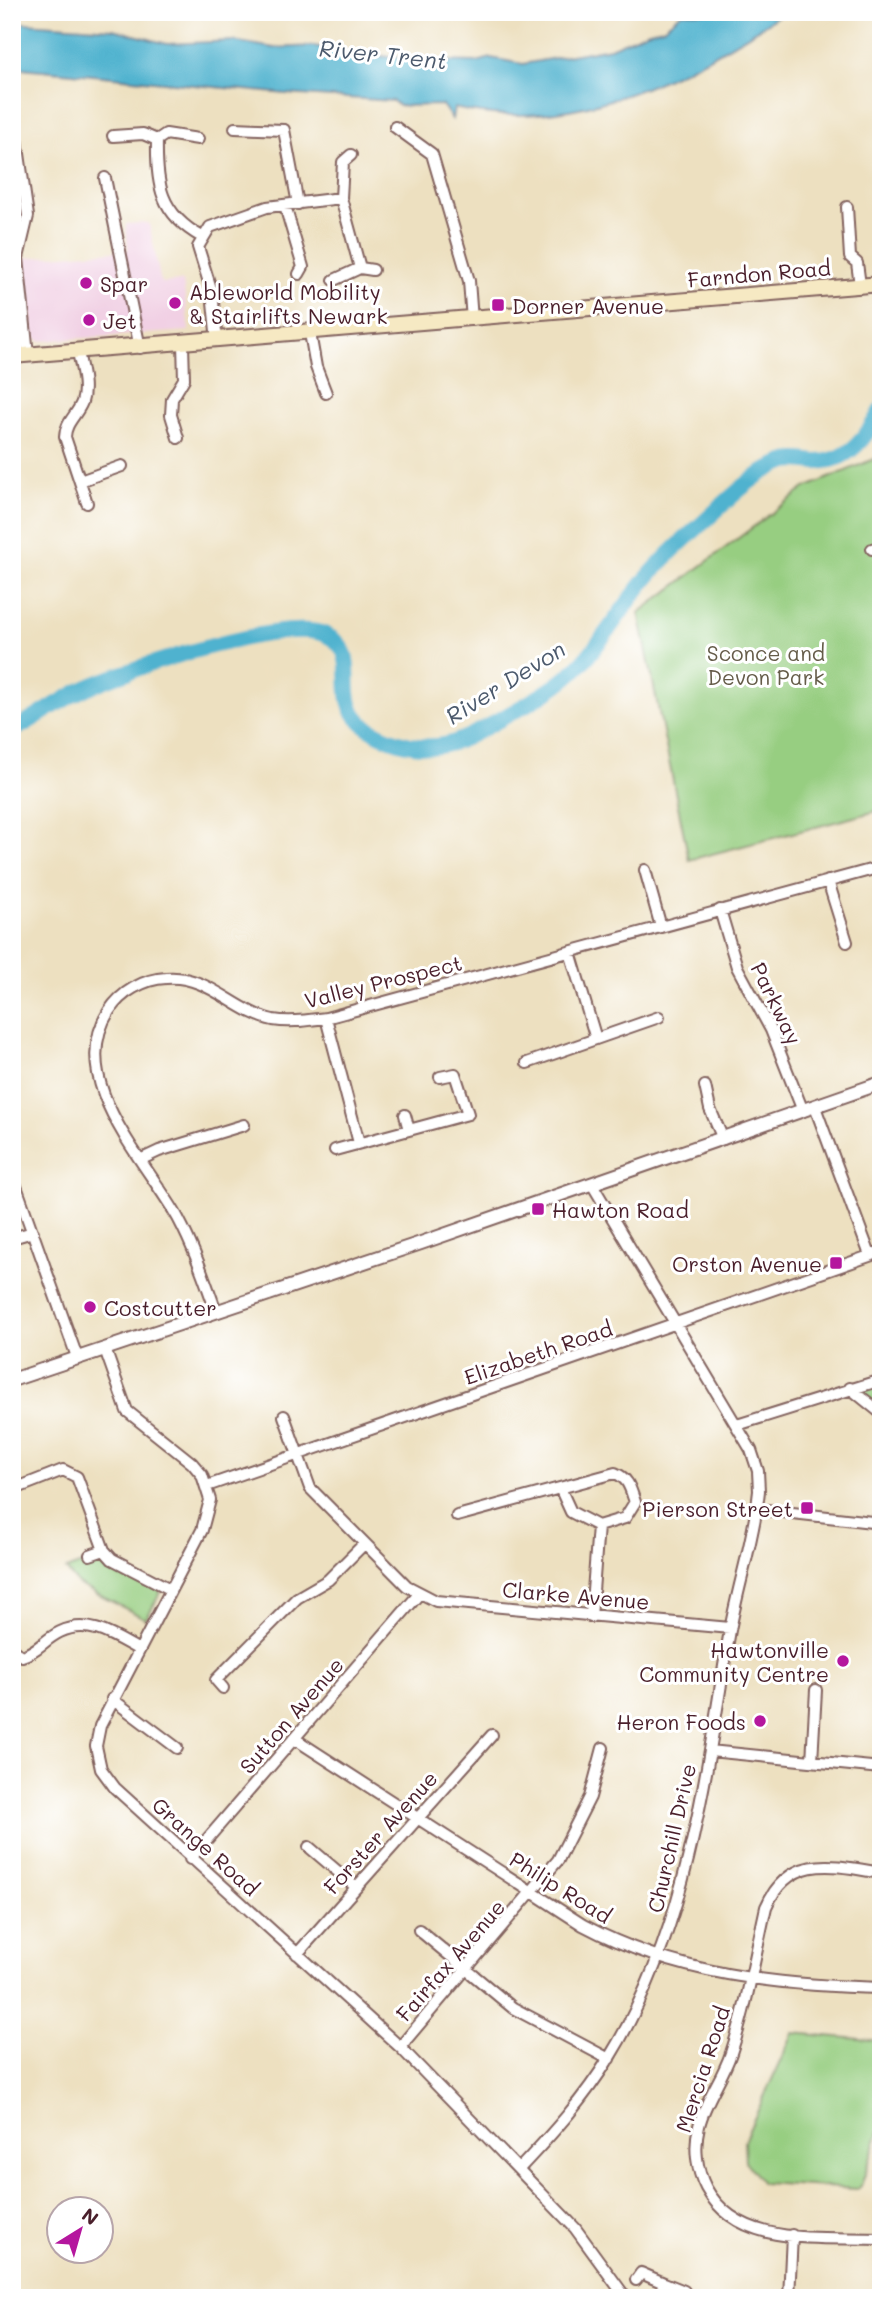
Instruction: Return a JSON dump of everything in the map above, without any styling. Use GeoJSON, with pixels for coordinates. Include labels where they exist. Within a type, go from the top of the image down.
{"type":"FeatureCollection","features":[{"type":"Feature","properties":{"kind":"main road","name":"Farndon Road"},"geometry":{"type":"LineString","coordinates":[[12,356],[140,348],[881,284]]}},
{"type":"Feature","properties":{"kind":"street"},"geometry":{"type":"LineString","coordinates":[[395,127],[432,154],[469,281],[472,320]]}},
{"type":"Feature","properties":{"kind":"street"},"geometry":{"type":"LineString","coordinates":[[28,128],[14,130],[28,216],[18,258],[28,355]]}},
{"type":"Feature","properties":{"kind":"street"},"geometry":{"type":"LineString","coordinates":[[235,128],[284,130],[298,204]]}},
{"type":"Feature","properties":{"kind":"street"},"geometry":{"type":"LineString","coordinates":[[113,136],[144,134],[157,140]]}},
{"type":"Feature","properties":{"kind":"street"},"geometry":{"type":"LineString","coordinates":[[157,140],[166,134],[198,139]]}},
{"type":"Feature","properties":{"kind":"street"},"geometry":{"type":"LineString","coordinates":[[157,140],[156,177],[169,208],[180,223],[202,237]]}},
{"type":"Feature","properties":{"kind":"street"},"geometry":{"type":"LineString","coordinates":[[329,159],[347,159],[341,198],[360,268]]}},
{"type":"Feature","properties":{"kind":"street"},"geometry":{"type":"LineString","coordinates":[[105,178],[140,348]]}},
{"type":"Feature","properties":{"kind":"street"},"geometry":{"type":"LineString","coordinates":[[217,341],[212,292],[198,247],[210,227],[267,206],[341,198]]}},
{"type":"Feature","properties":{"kind":"street"},"geometry":{"type":"LineString","coordinates":[[285,206],[304,268]]}},
{"type":"Feature","properties":{"kind":"street"},"geometry":{"type":"LineString","coordinates":[[847,206],[850,257],[858,262],[860,285]]}},
{"type":"Feature","properties":{"kind":"street"},"geometry":{"type":"LineString","coordinates":[[334,280],[360,268],[373,270]]}},
{"type":"Feature","properties":{"kind":"street"},"geometry":{"type":"LineString","coordinates":[[310,333],[316,366],[326,393]]}},
{"type":"Feature","properties":{"kind":"street"},"geometry":{"type":"LineString","coordinates":[[178,438],[171,407],[172,399],[184,379],[183,344]]}},
{"type":"Feature","properties":{"kind":"street"},"geometry":{"type":"LineString","coordinates":[[78,352],[82,403],[65,430],[65,437],[87,503]]}},
{"type":"Feature","properties":{"kind":"street"},"geometry":{"type":"LineString","coordinates":[[80,481],[122,466]]}},
{"type":"Feature","properties":{"kind":"street","name":"Valley Prospect"},"geometry":{"type":"LineString","coordinates":[[216,1311],[188,1236],[98,1082],[94,1053],[98,1028],[111,1006],[126,993],[145,982],[184,978],[271,1020],[295,1022],[326,1018],[881,867]]}},
{"type":"Feature","properties":{"kind":"street"},"geometry":{"type":"LineString","coordinates":[[645,870],[661,927]]}},
{"type":"Feature","properties":{"kind":"street"},"geometry":{"type":"LineString","coordinates":[[828,880],[847,942]]}},
{"type":"Feature","properties":{"kind":"street","name":"Parkway"},"geometry":{"type":"LineString","coordinates":[[720,910],[737,967],[809,1109]]}},
{"type":"Feature","properties":{"kind":"street"},"geometry":{"type":"LineString","coordinates":[[570,951],[596,1039]]}},
{"type":"Feature","properties":{"kind":"street"},"geometry":{"type":"LineString","coordinates":[[527,1063],[659,1017]]}},
{"type":"Feature","properties":{"kind":"street"},"geometry":{"type":"LineString","coordinates":[[326,1018],[359,1143]]}},
{"type":"Feature","properties":{"kind":"street"},"geometry":{"type":"LineString","coordinates":[[335,1150],[468,1114],[455,1074],[440,1077]]}},
{"type":"Feature","properties":{"kind":"street"},"geometry":{"type":"LineString","coordinates":[[12,1380],[592,1184],[881,1083]]}},
{"type":"Feature","properties":{"kind":"street"},"geometry":{"type":"LineString","coordinates":[[705,1086],[709,1109],[723,1139]]}},
{"type":"Feature","properties":{"kind":"street"},"geometry":{"type":"LineString","coordinates":[[809,1109],[875,1253]]}},
{"type":"Feature","properties":{"kind":"street"},"geometry":{"type":"LineString","coordinates":[[405,1115],[408,1130]]}},
{"type":"Feature","properties":{"kind":"street"},"geometry":{"type":"LineString","coordinates":[[142,1159],[244,1125]]}},
{"type":"Feature","properties":{"kind":"street"},"geometry":{"type":"LineString","coordinates":[[12,1175],[76,1357]]}},
{"type":"Feature","properties":{"kind":"street","name":"Churchill Drive"},"geometry":{"type":"LineString","coordinates":[[519,2169],[580,2100],[609,2059],[640,2003],[660,1958],[689,1860],[730,1628],[757,1509],[758,1471],[737,1425],[592,1184]]}},
{"type":"Feature","properties":{"kind":"street"},"geometry":{"type":"LineString","coordinates":[[12,1238],[33,1232]]}},
{"type":"Feature","properties":{"kind":"street","name":"Elizabeth Road"},"geometry":{"type":"LineString","coordinates":[[207,1486],[297,1457],[875,1253]]}},
{"type":"Feature","properties":{"kind":"street"},"geometry":{"type":"LineString","coordinates":[[104,1349],[127,1411],[192,1463],[207,1486]]}},
{"type":"Feature","properties":{"kind":"street"},"geometry":{"type":"LineString","coordinates":[[737,1425],[881,1380]]}},
{"type":"Feature","properties":{"kind":"street"},"geometry":{"type":"LineString","coordinates":[[850,1388],[881,1413]]}},
{"type":"Feature","properties":{"kind":"street"},"geometry":{"type":"LineString","coordinates":[[284,1416],[310,1488],[364,1544],[419,1594]]}},
{"type":"Feature","properties":{"kind":"street"},"geometry":{"type":"LineString","coordinates":[[12,1490],[63,1470],[71,1472],[78,1477],[104,1550],[112,1559],[170,1589]]}},
{"type":"Feature","properties":{"kind":"street"},"geometry":{"type":"LineString","coordinates":[[457,1516],[615,1473],[624,1476],[635,1502],[625,1518],[598,1526],[571,1512],[560,1488]]}},
{"type":"Feature","properties":{"kind":"street","name":"Grange Road"},"geometry":{"type":"LineString","coordinates":[[207,1486],[208,1514],[100,1726],[96,1746],[101,1769],[115,1788],[190,1859],[400,2048],[575,2228],[626,2298]]}},
{"type":"Feature","properties":{"kind":"street"},"geometry":{"type":"LineString","coordinates":[[757,1509],[881,1523]]}},
{"type":"Feature","properties":{"kind":"street"},"geometry":{"type":"LineString","coordinates":[[591,1617],[598,1526]]}},
{"type":"Feature","properties":{"kind":"street"},"geometry":{"type":"LineString","coordinates":[[216,1681],[297,1598],[328,1580],[364,1544]]}},
{"type":"Feature","properties":{"kind":"street"},"geometry":{"type":"LineString","coordinates":[[90,1555],[104,1550]]}},
{"type":"Feature","properties":{"kind":"street","name":"Clarke Avenue"},"geometry":{"type":"LineString","coordinates":[[419,1594],[436,1601],[730,1628]]}},
{"type":"Feature","properties":{"kind":"street","name":"Sutton Avenue"},"geometry":{"type":"LineString","coordinates":[[190,1859],[419,1594]]}},
{"type":"Feature","properties":{"kind":"street"},"geometry":{"type":"LineString","coordinates":[[18,1657],[36,1652],[59,1633],[81,1626],[101,1629],[139,1650]]}},
{"type":"Feature","properties":{"kind":"street"},"geometry":{"type":"LineString","coordinates":[[812,1761],[816,1690]]}},
{"type":"Feature","properties":{"kind":"street"},"geometry":{"type":"LineString","coordinates":[[112,1699],[177,1748]]}},
{"type":"Feature","properties":{"kind":"street","name":"Forster Avenue"},"geometry":{"type":"LineString","coordinates":[[297,1954],[492,1735]]}},
{"type":"Feature","properties":{"kind":"street","name":"Philip Road"},"geometry":{"type":"LineString","coordinates":[[295,1739],[416,1819],[619,1944],[706,1972],[806,1986],[881,1988]]}},
{"type":"Feature","properties":{"kind":"street","name":"Fairfax Avenue"},"geometry":{"type":"LineString","coordinates":[[400,2048],[533,1893],[572,1834],[590,1797],[603,1748]]}},
{"type":"Feature","properties":{"kind":"street"},"geometry":{"type":"LineString","coordinates":[[710,1751],[881,1768]]}},
{"type":"Feature","properties":{"kind":"street"},"geometry":{"type":"LineString","coordinates":[[314,1847],[356,1887]]}},
{"type":"Feature","properties":{"kind":"street","name":"Mercia Road"},"geometry":{"type":"LineString","coordinates":[[881,1873],[827,1864],[813,1866],[789,1877],[776,1890],[766,1908],[733,2048],[699,2127],[698,2168],[707,2190],[733,2219],[761,2231],[881,2239]]}},
{"type":"Feature","properties":{"kind":"street"},"geometry":{"type":"LineString","coordinates":[[419,1930],[466,1971],[525,2015],[609,2059]]}},
{"type":"Feature","properties":{"kind":"street"},"geometry":{"type":"LineString","coordinates":[[789,2298],[792,2235]]}},
{"type":"Feature","properties":{"kind":"street"},"geometry":{"type":"LineString","coordinates":[[636,2280],[641,2273],[684,2291]]}},
{"type":"Feature","properties":{"kind":"street"},"geometry":{"type":"LineString","coordinates":[[660,2298],[664,2283]]}},
{"type":"Feature","properties":{"kind":"shaded area"},"geometry":{"type":"Polygon","coordinates":[[[149,223],[161,283],[183,281],[189,331],[40,341],[33,336],[25,258],[128,250],[126,224],[149,223]]]}},
{"type":"Feature","properties":{"kind":"green space","name":"Sconce and Devon Park"},"geometry":{"type":"Polygon","coordinates":[[[881,456],[881,810],[689,860],[639,613],[805,488],[881,456]]]}},
{"type":"Feature","properties":{"kind":"green space"},"geometry":{"type":"Polygon","coordinates":[[[881,1384],[881,1408],[862,1393],[863,1390],[881,1384]]]}},
{"type":"Feature","properties":{"kind":"green space"},"geometry":{"type":"Polygon","coordinates":[[[101,1557],[161,1592],[146,1619],[79,1585],[66,1570],[101,1557]]]}},
{"type":"Feature","properties":{"kind":"green space"},"geometry":{"type":"Polygon","coordinates":[[[793,2033],[881,2041],[881,2126],[861,2186],[857,2189],[762,2183],[745,2161],[744,2141],[793,2033]]]}},
{"type":"Feature","properties":{"kind":"water"},"geometry":{"type":"Polygon","coordinates":[[[784,12],[709,58],[669,78],[585,107],[542,114],[498,115],[454,108],[452,119],[442,105],[399,106],[393,101],[286,94],[12,67],[12,22],[113,29],[167,44],[233,41],[274,48],[314,46],[358,54],[435,61],[477,62],[491,58],[523,64],[610,48],[649,31],[663,28],[682,13],[784,12]]]}},
{"type":"Feature","properties":{"kind":"waterway","name":"River Devon"},"geometry":{"type":"LineString","coordinates":[[12,731],[83,690],[142,667],[247,638],[280,632],[307,631],[326,635],[342,649],[346,658],[351,707],[365,725],[388,738],[414,745],[437,746],[461,740],[529,703],[579,666],[660,563],[742,488],[762,473],[784,462],[816,462],[839,458],[856,446],[881,410]]}},
{"type":"Feature","properties":{"kind":"place","name":"Spar"},"geometry":{"type":"Point","coordinates":[86,283]}},
{"type":"Feature","properties":{"kind":"place","name":"Ableworld Mobility & Stairlifts Newark"},"geometry":{"type":"Point","coordinates":[175,303]}},
{"type":"Feature","properties":{"kind":"place","name":"Dorner Avenue"},"geometry":{"type":"Point","coordinates":[498,305]}},
{"type":"Feature","properties":{"kind":"place","name":"Jet"},"geometry":{"type":"Point","coordinates":[89,320]}},
{"type":"Feature","properties":{"kind":"place","name":"Hawton Road"},"geometry":{"type":"Point","coordinates":[538,1209]}},
{"type":"Feature","properties":{"kind":"place","name":"Orston Avenue"},"geometry":{"type":"Point","coordinates":[836,1263]}},
{"type":"Feature","properties":{"kind":"place","name":"Costcutter"},"geometry":{"type":"Point","coordinates":[90,1307]}},
{"type":"Feature","properties":{"kind":"place","name":"Pierson Street"},"geometry":{"type":"Point","coordinates":[807,1508]}},
{"type":"Feature","properties":{"kind":"place","name":"Hawtonville Community Centre"},"geometry":{"type":"Point","coordinates":[843,1661]}},
{"type":"Feature","properties":{"kind":"place","name":"Heron Foods"},"geometry":{"type":"Point","coordinates":[760,1721]}},
{"type":"Feature","properties":{"kind":"water label","name":"River Trent"},"geometry":{"type":"Point","coordinates":[383,54]}}]}
